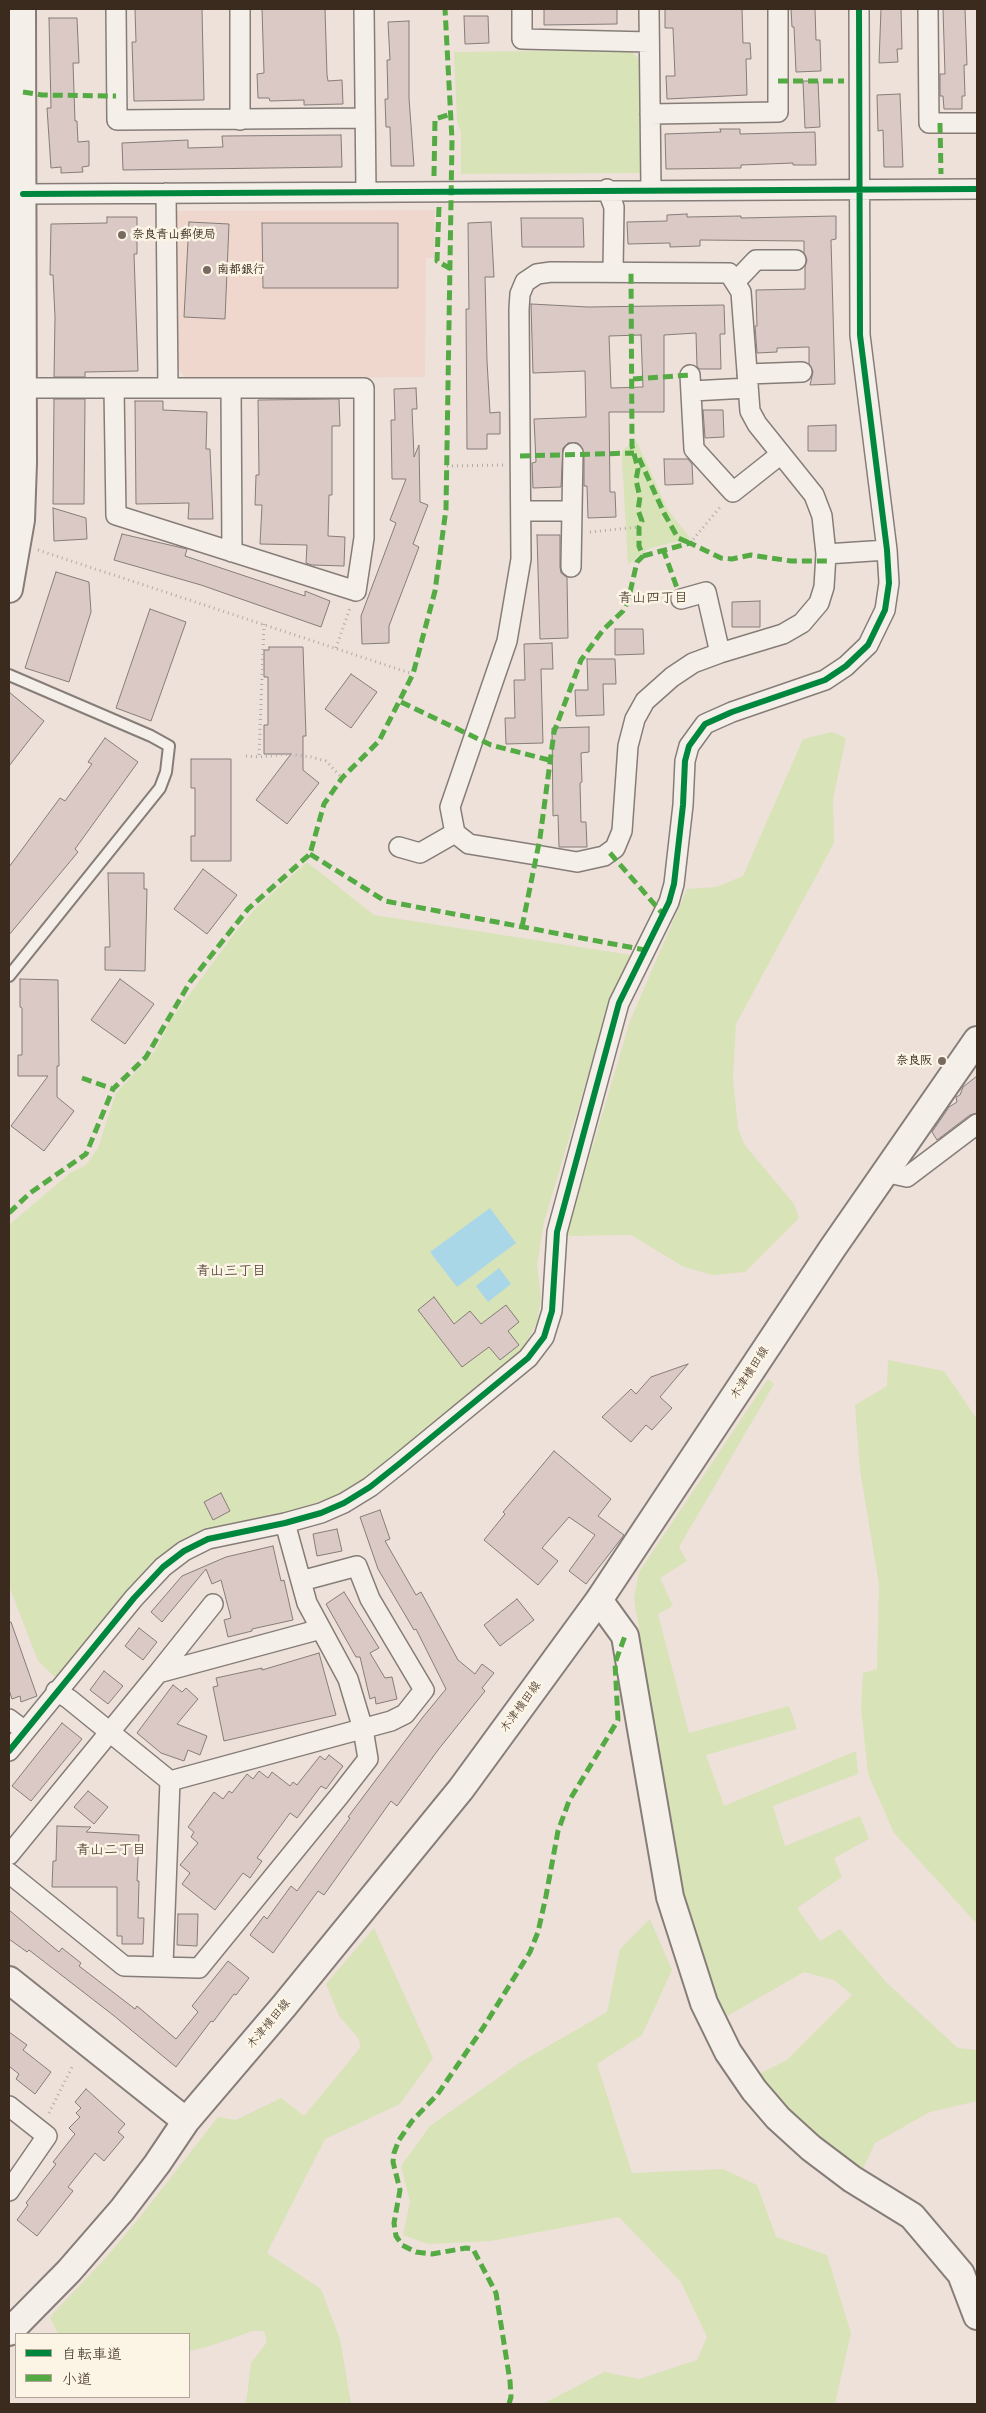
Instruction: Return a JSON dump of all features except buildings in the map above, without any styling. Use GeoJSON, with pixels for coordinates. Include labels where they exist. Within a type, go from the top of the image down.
{"type":"FeatureCollection","features":[{"type":"Feature","properties":{"kind":"street"},"geometry":{"type":"LineString","coordinates":[[9,589],[22,520],[23,194],[16,92],[22,9]]}},
{"type":"Feature","properties":{"kind":"street"},"geometry":{"type":"LineString","coordinates":[[116,9],[117,120],[364,118]]}},
{"type":"Feature","properties":{"kind":"street"},"geometry":{"type":"LineString","coordinates":[[240,9],[240,120]]}},
{"type":"Feature","properties":{"kind":"street"},"geometry":{"type":"LineString","coordinates":[[364,9],[366,192]]}},
{"type":"Feature","properties":{"kind":"street"},"geometry":{"type":"LineString","coordinates":[[522,9],[522,39],[650,42]]}},
{"type":"Feature","properties":{"kind":"street"},"geometry":{"type":"LineString","coordinates":[[650,9],[650,189]]}},
{"type":"Feature","properties":{"kind":"street"},"geometry":{"type":"LineString","coordinates":[[650,114],[778,112],[778,9]]}},
{"type":"Feature","properties":{"kind":"street"},"geometry":{"type":"LineString","coordinates":[[9,1751],[56,1691],[134,1598],[163,1567],[184,1551],[208,1539],[285,1523],[344,1503],[370,1487],[528,1358],[544,1336],[552,1311],[557,1232],[619,1003],[669,902],[674,884],[689,746],[705,724],[732,712],[825,680],[858,656],[868,645],[884,610],[888,583],[887,550],[860,335],[858,189],[859,9]]}},
{"type":"Feature","properties":{"kind":"street"},"geometry":{"type":"LineString","coordinates":[[928,9],[929,123],[977,123]]}},
{"type":"Feature","properties":{"kind":"street"},"geometry":{"type":"LineString","coordinates":[[23,194],[607,189],[977,189]]}},
{"type":"Feature","properties":{"kind":"street"},"geometry":{"type":"LineString","coordinates":[[607,189],[614,207],[613,270]]}},
{"type":"Feature","properties":{"kind":"street"},"geometry":{"type":"LineString","coordinates":[[166,193],[168,388]]}},
{"type":"Feature","properties":{"kind":"street"},"geometry":{"type":"LineString","coordinates":[[736,281],[756,260],[796,260]]}},
{"type":"Feature","properties":{"kind":"street"},"geometry":{"type":"LineString","coordinates":[[613,270],[729,272],[736,281],[741,292],[750,411],[757,424],[814,495],[822,516],[826,554],[824,587],[819,603],[802,622],[783,634],[693,663],[672,677],[645,701],[635,719],[628,746],[622,831],[615,848],[604,856],[577,862],[469,844],[455,833],[450,807],[507,641],[521,559],[520,294],[525,282],[537,274],[613,270]]}},
{"type":"Feature","properties":{"kind":"street"},"geometry":{"type":"LineString","coordinates":[[781,454],[733,492],[694,449],[691,383],[747,381],[802,372]]}},
{"type":"Feature","properties":{"kind":"street"},"geometry":{"type":"LineString","coordinates":[[23,388],[114,388],[364,388],[364,538],[356,591],[116,515],[114,388]]}},
{"type":"Feature","properties":{"kind":"street"},"geometry":{"type":"LineString","coordinates":[[231,388],[232,552]]}},
{"type":"Feature","properties":{"kind":"street"},"geometry":{"type":"LineString","coordinates":[[571,567],[573,453]]}},
{"type":"Feature","properties":{"kind":"street"},"geometry":{"type":"LineString","coordinates":[[521,511],[571,511]]}},
{"type":"Feature","properties":{"kind":"street"},"geometry":{"type":"LineString","coordinates":[[826,554],[887,550]]}},
{"type":"Feature","properties":{"kind":"street"},"geometry":{"type":"LineString","coordinates":[[681,599],[706,592],[720,653]]}},
{"type":"Feature","properties":{"kind":"street"},"geometry":{"type":"LineString","coordinates":[[399,848],[420,853],[455,833]]}},
{"type":"Feature","properties":{"kind":"street","name":"木津横田線"},"geometry":{"type":"LineString","coordinates":[[9,2332],[69,2271],[122,2210],[157,2164],[186,2121],[284,2006],[461,1789],[599,1600],[884,1172],[977,1040]]}},
{"type":"Feature","properties":{"kind":"street"},"geometry":{"type":"LineString","coordinates":[[884,1172],[908,1177],[977,1124]]}},
{"type":"Feature","properties":{"kind":"street"},"geometry":{"type":"LineString","coordinates":[[9,1873],[124,1966],[163,1965],[199,1968],[368,1759],[363,1729],[348,1679],[307,1603],[285,1523]]}},
{"type":"Feature","properties":{"kind":"street"},"geometry":{"type":"LineString","coordinates":[[170,1781],[392,1721],[405,1714],[424,1690],[370,1599],[357,1566],[301,1581]]}},
{"type":"Feature","properties":{"kind":"street"},"geometry":{"type":"LineString","coordinates":[[599,1600],[626,1636],[670,1897],[704,2003],[728,2052],[754,2090],[778,2118],[804,2142],[852,2179],[912,2216],[961,2274],[977,2316]]}},
{"type":"Feature","properties":{"kind":"street"},"geometry":{"type":"LineString","coordinates":[[9,1855],[213,1604]]}},
{"type":"Feature","properties":{"kind":"street"},"geometry":{"type":"LineString","coordinates":[[158,1673],[321,1629]]}},
{"type":"Feature","properties":{"kind":"street"},"geometry":{"type":"LineString","coordinates":[[56,1691],[69,1699],[170,1781]]}},
{"type":"Feature","properties":{"kind":"street"},"geometry":{"type":"LineString","coordinates":[[9,1719],[25,1731]]}},
{"type":"Feature","properties":{"kind":"street"},"geometry":{"type":"LineString","coordinates":[[163,1965],[170,1781]]}},
{"type":"Feature","properties":{"kind":"street"},"geometry":{"type":"LineString","coordinates":[[9,1980],[186,2121]]}},
{"type":"Feature","properties":{"kind":"street"},"geometry":{"type":"LineString","coordinates":[[9,2106],[47,2136],[9,2191]]}},
{"type":"Feature","properties":{"kind":"lane"},"geometry":{"type":"LineString","coordinates":[[9,676],[151,736],[169,746],[166,772],[160,788],[9,976]]}},
{"type":"Feature","properties":{"kind":"path"},"geometry":{"type":"LineString","coordinates":[[447,466],[521,465]]}},
{"type":"Feature","properties":{"kind":"path"},"geometry":{"type":"LineString","coordinates":[[690,542],[733,492]]}},
{"type":"Feature","properties":{"kind":"path"},"geometry":{"type":"LineString","coordinates":[[572,533],[639,528]]}},
{"type":"Feature","properties":{"kind":"path"},"geometry":{"type":"LineString","coordinates":[[18,545],[413,674]]}},
{"type":"Feature","properties":{"kind":"path"},"geometry":{"type":"LineString","coordinates":[[336,648],[356,591]]}},
{"type":"Feature","properties":{"kind":"path"},"geometry":{"type":"LineString","coordinates":[[259,757],[264,624]]}},
{"type":"Feature","properties":{"kind":"path"},"geometry":{"type":"LineString","coordinates":[[246,756],[259,757],[288,754],[311,757],[326,761],[342,778]]}},
{"type":"Feature","properties":{"kind":"path"},"geometry":{"type":"LineString","coordinates":[[40,2132],[73,2065]]}},
{"type":"Feature","properties":{"kind":"shaded area"},"geometry":{"type":"Polygon","coordinates":[[[435,210],[434,258],[426,258],[425,377],[186,379],[176,366],[176,211],[435,210]]]}},
{"type":"Feature","properties":{"kind":"green space"},"geometry":{"type":"Polygon","coordinates":[[[630,50],[640,60],[640,173],[461,174],[461,132],[457,121],[454,52],[630,50]]]}},
{"type":"Feature","properties":{"kind":"green space"},"geometry":{"type":"Polygon","coordinates":[[[636,440],[668,510],[690,538],[647,549],[628,565],[622,458],[623,450],[636,440]]]}},
{"type":"Feature","properties":{"kind":"green space"},"geometry":{"type":"Polygon","coordinates":[[[832,732],[846,738],[833,799],[834,843],[736,1024],[733,1079],[738,1128],[744,1144],[794,1204],[799,1218],[745,1272],[713,1275],[684,1267],[631,1235],[566,1236],[630,1021],[687,889],[716,887],[743,876],[803,739],[832,732]]]}},
{"type":"Feature","properties":{"kind":"green space"},"geometry":{"type":"Polygon","coordinates":[[[307,862],[374,915],[631,955],[611,998],[544,1222],[537,1265],[541,1298],[537,1322],[525,1346],[515,1358],[367,1478],[340,1495],[292,1511],[230,1524],[188,1538],[173,1547],[150,1565],[56,1678],[38,1661],[9,1586],[9,1225],[70,1173],[86,1165],[98,1148],[116,1093],[155,1051],[172,1018],[234,934],[255,909],[307,862]]]}},
{"type":"Feature","properties":{"kind":"green space"},"geometry":{"type":"Polygon","coordinates":[[[888,1360],[944,1371],[977,1419],[977,1924],[894,1833],[868,1774],[861,1708],[863,1673],[877,1669],[879,1584],[860,1470],[855,1405],[887,1386],[888,1360]]]}},
{"type":"Feature","properties":{"kind":"green space"},"geometry":{"type":"Polygon","coordinates":[[[768,1379],[774,1384],[679,1547],[687,1561],[660,1578],[673,1606],[658,1614],[689,1733],[789,1706],[797,1729],[706,1755],[724,1806],[856,1751],[858,1774],[773,1806],[785,1846],[860,1816],[869,1839],[834,1858],[842,1877],[797,1908],[820,1941],[840,1929],[887,1983],[958,2048],[977,2050],[977,2101],[930,2112],[875,2143],[861,2173],[813,2138],[757,2075],[787,2060],[852,1995],[834,1980],[804,1972],[722,2019],[683,1907],[634,1598],[639,1572],[768,1379]]]}},
{"type":"Feature","properties":{"kind":"green space"},"geometry":{"type":"Polygon","coordinates":[[[650,1919],[672,1970],[642,2035],[597,2064],[632,2173],[723,2169],[757,2185],[776,2237],[827,2255],[851,2333],[835,2404],[543,2404],[604,2372],[639,2379],[697,2360],[707,2337],[681,2282],[619,2217],[491,2241],[428,2244],[403,2235],[410,2202],[401,2166],[430,2126],[519,2063],[607,2012],[620,1949],[650,1919]]]}},
{"type":"Feature","properties":{"kind":"green space"},"geometry":{"type":"Polygon","coordinates":[[[374,1928],[433,2058],[400,2104],[325,2139],[267,2253],[321,2289],[340,2339],[351,2404],[246,2404],[251,2363],[267,2342],[264,2331],[253,2331],[190,2351],[190,2333],[58,2333],[50,2317],[102,2262],[136,2222],[218,2117],[236,2120],[281,2098],[304,2116],[360,2048],[359,2039],[339,2016],[326,1984],[374,1928]]]}},
{"type":"Feature","properties":{"kind":"water"},"geometry":{"type":"Polygon","coordinates":[[[490,1208],[516,1243],[457,1287],[430,1252],[490,1208]]]}},
{"type":"Feature","properties":{"kind":"water"},"geometry":{"type":"Polygon","coordinates":[[[499,1268],[511,1284],[488,1302],[476,1286],[499,1268]]]}},
{"type":"Feature","properties":{"kind":"marked path"},"geometry":{"type":"LineString","coordinates":[[9,1213],[30,1193],[86,1154],[113,1089],[146,1057],[190,982],[248,909],[310,854],[324,804],[342,778],[379,741],[413,674],[435,591],[446,509],[452,140],[445,9]]}},
{"type":"Feature","properties":{"kind":"marked path"},"geometry":{"type":"LineString","coordinates":[[778,81],[844,81]]}},
{"type":"Feature","properties":{"kind":"marked path"},"geometry":{"type":"LineString","coordinates":[[23,92],[42,95],[116,96]]}},
{"type":"Feature","properties":{"kind":"marked path"},"geometry":{"type":"LineString","coordinates":[[434,176],[435,119],[451,114]]}},
{"type":"Feature","properties":{"kind":"marked path"},"geometry":{"type":"LineString","coordinates":[[940,123],[941,174]]}},
{"type":"Feature","properties":{"kind":"marked path"},"geometry":{"type":"LineString","coordinates":[[439,207],[437,261],[451,269]]}},
{"type":"Feature","properties":{"kind":"marked path"},"geometry":{"type":"LineString","coordinates":[[522,927],[540,838],[554,732],[581,660],[603,630],[623,611],[628,601],[637,562],[643,556],[639,546],[639,527],[642,521],[638,510],[640,497],[636,480],[638,469],[632,446],[631,271]]}},
{"type":"Feature","properties":{"kind":"marked path"},"geometry":{"type":"LineString","coordinates":[[633,379],[690,375]]}},
{"type":"Feature","properties":{"kind":"marked path"},"geometry":{"type":"LineString","coordinates":[[520,456],[634,453]]}},
{"type":"Feature","properties":{"kind":"marked path"},"geometry":{"type":"LineString","coordinates":[[639,458],[664,513],[678,538],[690,543]]}},
{"type":"Feature","properties":{"kind":"marked path"},"geometry":{"type":"LineString","coordinates":[[643,556],[690,543],[721,558],[732,559],[751,555],[791,561],[827,561]]}},
{"type":"Feature","properties":{"kind":"marked path"},"geometry":{"type":"LineString","coordinates":[[663,549],[681,599]]}},
{"type":"Feature","properties":{"kind":"marked path"},"geometry":{"type":"LineString","coordinates":[[401,702],[491,745],[549,760]]}},
{"type":"Feature","properties":{"kind":"marked path"},"geometry":{"type":"LineString","coordinates":[[610,853],[663,914]]}},
{"type":"Feature","properties":{"kind":"marked path"},"geometry":{"type":"LineString","coordinates":[[310,854],[385,901],[645,950]]}},
{"type":"Feature","properties":{"kind":"marked path"},"geometry":{"type":"LineString","coordinates":[[82,1078],[113,1089]]}},
{"type":"Feature","properties":{"kind":"marked path"},"geometry":{"type":"LineString","coordinates":[[509,2404],[511,2397],[510,2381],[496,2293],[473,2249],[466,2248],[432,2254],[416,2252],[402,2245],[396,2236],[394,2223],[400,2190],[393,2162],[394,2153],[399,2140],[412,2121],[437,2095],[483,2028],[530,1952],[538,1932],[558,1831],[569,1801],[618,1720],[615,1663],[625,1636]]}},
{"type":"Feature","properties":{"kind":"cycle path"},"geometry":{"type":"LineString","coordinates":[[9,1751],[134,1598],[163,1567],[184,1551],[208,1539],[285,1523],[321,1513],[344,1503],[370,1487],[528,1358],[544,1337],[552,1311],[557,1232],[619,1003],[669,902],[674,884],[683,805],[685,761],[689,746],[705,724],[732,712],[825,680],[846,666],[868,645],[885,610],[889,583],[887,550],[860,335],[859,9]]}},
{"type":"Feature","properties":{"kind":"cycle path"},"geometry":{"type":"LineString","coordinates":[[23,194],[977,189]]}},
{"type":"Feature","properties":{"kind":"place","name":"奈良青山郵便局"},"geometry":{"type":"Point","coordinates":[122,235]}},
{"type":"Feature","properties":{"kind":"place","name":"南都銀行"},"geometry":{"type":"Point","coordinates":[207,270]}},
{"type":"Feature","properties":{"kind":"place","name":"奈良阪"},"geometry":{"type":"Point","coordinates":[942,1061]}},
{"type":"Feature","properties":{"kind":"district","name":"青山四丁目"},"geometry":{"type":"Point","coordinates":[653,598]}},
{"type":"Feature","properties":{"kind":"district","name":"青山三丁目"},"geometry":{"type":"Point","coordinates":[231,1271]}},
{"type":"Feature","properties":{"kind":"district","name":"青山二丁目"},"geometry":{"type":"Point","coordinates":[111,1850]}}]}
